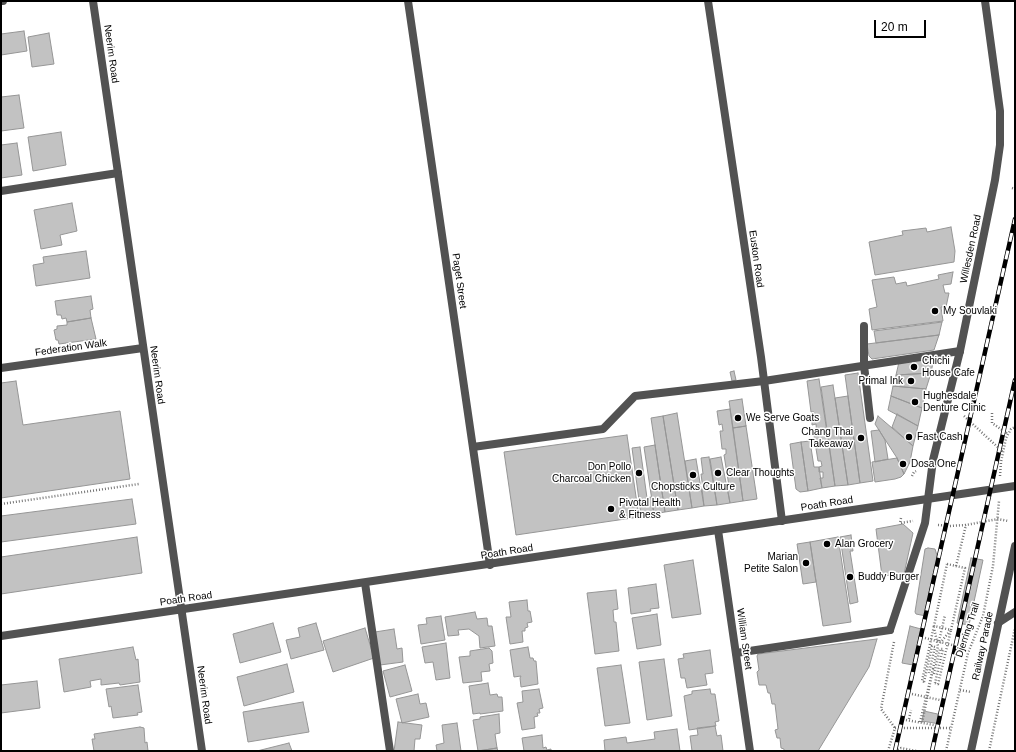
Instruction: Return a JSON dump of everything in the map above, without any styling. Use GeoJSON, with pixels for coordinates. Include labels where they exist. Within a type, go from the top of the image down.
{"type":"FeatureCollection","features":[{"type":"Feature","properties":{"kind":"street","name":"Neerim Road"},"geometry":{"type":"LineString","coordinates":[[93,1],[202,751]]}},
{"type":"Feature","properties":{"kind":"street","name":"Paget Street"},"geometry":{"type":"LineString","coordinates":[[408,1],[490,564]]}},
{"type":"Feature","properties":{"kind":"street","name":"Euston Road"},"geometry":{"type":"LineString","coordinates":[[708,1],[764,381],[782,521]]}},
{"type":"Feature","properties":{"kind":"street","name":"Willesden Road"},"geometry":{"type":"LineString","coordinates":[[890,630],[925,523],[932,460],[960,351],[995,180],[1000,145],[1000,111],[985,1]]}},
{"type":"Feature","properties":{"kind":"street"},"geometry":{"type":"LineString","coordinates":[[1,191],[118,174]]}},
{"type":"Feature","properties":{"kind":"street"},"geometry":{"type":"LineString","coordinates":[[864,326],[864,365],[870,418]]}},
{"type":"Feature","properties":{"kind":"street","name":"Federation Walk"},"geometry":{"type":"LineString","coordinates":[[1,368],[144,348]]}},
{"type":"Feature","properties":{"kind":"street"},"geometry":{"type":"LineString","coordinates":[[473,447],[603,429],[635,396],[764,381],[960,351]]}},
{"type":"Feature","properties":{"kind":"street","name":"Poath Road"},"geometry":{"type":"LineString","coordinates":[[1,636],[1015,486]]}},
{"type":"Feature","properties":{"kind":"street","name":"William Street"},"geometry":{"type":"LineString","coordinates":[[718,530],[750,751]]}},
{"type":"Feature","properties":{"kind":"street","name":"Railway Parade"},"geometry":{"type":"LineString","coordinates":[[971,751],[1015,546]]}},
{"type":"Feature","properties":{"kind":"street"},"geometry":{"type":"LineString","coordinates":[[366,583],[390,751]]}},
{"type":"Feature","properties":{"kind":"street"},"geometry":{"type":"LineString","coordinates":[[998,623],[1015,612]]}},
{"type":"Feature","properties":{"kind":"street"},"geometry":{"type":"LineString","coordinates":[[736,653],[890,630]]}},
{"type":"Feature","properties":{"kind":"path"},"geometry":{"type":"LineString","coordinates":[[992,413],[992,422],[1008,434]]}},
{"type":"Feature","properties":{"kind":"path"},"geometry":{"type":"LineString","coordinates":[[964,416],[1003,452]]}},
{"type":"Feature","properties":{"kind":"path"},"geometry":{"type":"LineString","coordinates":[[1001,467],[1008,434],[1015,427]]}},
{"type":"Feature","properties":{"kind":"path"},"geometry":{"type":"LineString","coordinates":[[912,476],[916,471]]}},
{"type":"Feature","properties":{"kind":"path"},"geometry":{"type":"LineString","coordinates":[[1,504],[139,484]]}},
{"type":"Feature","properties":{"kind":"path","name":"Djerring Trail"},"geometry":{"type":"LineString","coordinates":[[946,751],[968,653],[983,616],[993,566],[998,513]]}},
{"type":"Feature","properties":{"kind":"path"},"geometry":{"type":"LineString","coordinates":[[900,523],[901,518]]}},
{"type":"Feature","properties":{"kind":"path"},"geometry":{"type":"LineString","coordinates":[[925,523],[949,526],[966,525],[998,519],[1008,521]]}},
{"type":"Feature","properties":{"kind":"path"},"geometry":{"type":"LineString","coordinates":[[956,566],[966,525]]}},
{"type":"Feature","properties":{"kind":"path"},"geometry":{"type":"LineString","coordinates":[[924,696],[935,647],[932,646],[924,682],[922,681],[947,564],[965,568],[938,684],[935,683],[943,649],[940,649],[929,698]]}},
{"type":"Feature","properties":{"kind":"path"},"geometry":{"type":"LineString","coordinates":[[939,641],[945,615]]}},
{"type":"Feature","properties":{"kind":"path"},"geometry":{"type":"LineString","coordinates":[[934,626],[951,630]]}},
{"type":"Feature","properties":{"kind":"path"},"geometry":{"type":"LineString","coordinates":[[921,723],[938,646],[934,626]]}},
{"type":"Feature","properties":{"kind":"path"},"geometry":{"type":"LineString","coordinates":[[989,751],[1015,628]]}},
{"type":"Feature","properties":{"kind":"path"},"geometry":{"type":"LineString","coordinates":[[890,630],[894,639],[881,709],[896,728]]}},
{"type":"Feature","properties":{"kind":"path"},"geometry":{"type":"LineString","coordinates":[[938,646],[951,630]]}},
{"type":"Feature","properties":{"kind":"path"},"geometry":{"type":"LineString","coordinates":[[925,638],[952,645]]}},
{"type":"Feature","properties":{"kind":"path"},"geometry":{"type":"LineString","coordinates":[[960,690],[969,692]]}},
{"type":"Feature","properties":{"kind":"path"},"geometry":{"type":"LineString","coordinates":[[912,694],[940,700]]}},
{"type":"Feature","properties":{"kind":"path"},"geometry":{"type":"LineString","coordinates":[[911,710],[908,719],[934,725]]}},
{"type":"Feature","properties":{"kind":"path"},"geometry":{"type":"LineString","coordinates":[[896,728],[951,728]]}},
{"type":"Feature","properties":{"kind":"path"},"geometry":{"type":"LineString","coordinates":[[888,751],[896,728]]}},
{"type":"Feature","properties":{"kind":"path"},"geometry":{"type":"LineString","coordinates":[[895,751],[901,748],[915,751]]}},
{"type":"Feature","properties":{"kind":"building"},"geometry":{"type":"Polygon","coordinates":[[[24,31],[27,51],[1,55],[1,34],[24,31]]]}},
{"type":"Feature","properties":{"kind":"building"},"geometry":{"type":"Polygon","coordinates":[[[49,33],[54,64],[32,67],[28,37],[49,33]]]}},
{"type":"Feature","properties":{"kind":"building"},"geometry":{"type":"Polygon","coordinates":[[[19,95],[24,128],[1,131],[1,97],[19,95]]]}},
{"type":"Feature","properties":{"kind":"building"},"geometry":{"type":"Polygon","coordinates":[[[61,132],[66,165],[33,171],[28,137],[61,132]]]}},
{"type":"Feature","properties":{"kind":"building"},"geometry":{"type":"Polygon","coordinates":[[[17,143],[22,175],[1,178],[1,145],[17,143]]]}},
{"type":"Feature","properties":{"kind":"building"},"geometry":{"type":"Polygon","coordinates":[[[72,203],[77,231],[60,235],[62,245],[41,249],[34,210],[72,203]]]}},
{"type":"Feature","properties":{"kind":"building"},"geometry":{"type":"Polygon","coordinates":[[[951,227],[955,251],[954,262],[875,275],[869,242],[903,235],[902,231],[926,228],[927,232],[951,227]]]}},
{"type":"Feature","properties":{"kind":"building"},"geometry":{"type":"Polygon","coordinates":[[[86,251],[90,278],[36,286],[33,265],[44,263],[43,257],[86,251]]]}},
{"type":"Feature","properties":{"kind":"building"},"geometry":{"type":"Polygon","coordinates":[[[953,272],[951,284],[943,285],[945,293],[949,293],[946,307],[941,307],[943,321],[872,330],[869,309],[877,307],[872,280],[894,277],[896,284],[906,282],[907,286],[939,279],[938,275],[953,272]]]}},
{"type":"Feature","properties":{"kind":"building"},"geometry":{"type":"Polygon","coordinates":[[[91,296],[93,309],[90,310],[91,318],[67,322],[66,318],[62,319],[61,315],[57,315],[55,301],[91,296]]]}},
{"type":"Feature","properties":{"kind":"building"},"geometry":{"type":"Polygon","coordinates":[[[91,318],[96,339],[59,344],[58,340],[56,340],[54,330],[57,329],[57,326],[67,325],[67,322],[91,318]]]}},
{"type":"Feature","properties":{"kind":"building"},"geometry":{"type":"Polygon","coordinates":[[[942,322],[939,335],[876,343],[874,331],[942,322]]]}},
{"type":"Feature","properties":{"kind":"building"},"geometry":{"type":"Polygon","coordinates":[[[939,335],[934,350],[872,359],[869,356],[867,344],[939,335]]]}},
{"type":"Feature","properties":{"kind":"building","name":"Chichi House Cafe"},"geometry":{"type":"Polygon","coordinates":[[[934,357],[931,373],[896,375],[899,362],[934,357]]]}},
{"type":"Feature","properties":{"kind":"building"},"geometry":{"type":"Polygon","coordinates":[[[734,371],[736,380],[732,381],[730,372],[734,371]]]}},
{"type":"Feature","properties":{"kind":"building","name":"Chang Thai Takeaway"},"geometry":{"type":"Polygon","coordinates":[[[858,373],[873,481],[860,483],[845,375],[858,373]]]}},
{"type":"Feature","properties":{"kind":"building","name":"Primal Ink"},"geometry":{"type":"Polygon","coordinates":[[[931,373],[926,389],[893,386],[896,375],[931,373]]]}},
{"type":"Feature","properties":{"kind":"building"},"geometry":{"type":"Polygon","coordinates":[[[819,379],[835,486],[822,488],[820,478],[823,478],[823,472],[819,472],[819,467],[822,466],[821,461],[818,461],[814,436],[817,436],[816,424],[812,425],[812,419],[815,419],[814,412],[811,412],[807,381],[819,379]]]}},
{"type":"Feature","properties":{"kind":"building"},"geometry":{"type":"Polygon","coordinates":[[[16,381],[23,425],[120,411],[130,479],[1,498],[1,383],[16,381]]]}},
{"type":"Feature","properties":{"kind":"building"},"geometry":{"type":"Polygon","coordinates":[[[833,385],[848,485],[835,486],[821,387],[833,385]]]}},
{"type":"Feature","properties":{"kind":"building","name":"Hughesdale Denture Clinic"},"geometry":{"type":"Polygon","coordinates":[[[893,386],[926,389],[922,408],[891,396],[893,386]]]}},
{"type":"Feature","properties":{"kind":"building"},"geometry":{"type":"Polygon","coordinates":[[[848,396],[860,483],[848,485],[835,398],[848,396]]]}},
{"type":"Feature","properties":{"kind":"building"},"geometry":{"type":"Polygon","coordinates":[[[891,396],[922,408],[918,426],[888,410],[891,396]]]}},
{"type":"Feature","properties":{"kind":"building","name":"We Serve Goats"},"geometry":{"type":"Polygon","coordinates":[[[742,399],[746,426],[733,428],[729,401],[742,399]]]}},
{"type":"Feature","properties":{"kind":"building"},"geometry":{"type":"Polygon","coordinates":[[[730,409],[743,501],[730,503],[724,455],[726,454],[726,449],[722,449],[720,431],[723,431],[722,424],[719,425],[717,411],[730,409]]]}},
{"type":"Feature","properties":{"kind":"building"},"geometry":{"type":"Polygon","coordinates":[[[677,413],[692,508],[678,510],[663,416],[677,413]]]}},
{"type":"Feature","properties":{"kind":"building","name":"Fast Cash"},"geometry":{"type":"Polygon","coordinates":[[[897,414],[918,426],[913,446],[892,427],[897,414]]]}},
{"type":"Feature","properties":{"kind":"building"},"geometry":{"type":"Polygon","coordinates":[[[663,416],[678,510],[665,512],[651,418],[663,416]]]}},
{"type":"Feature","properties":{"kind":"building"},"geometry":{"type":"Polygon","coordinates":[[[878,416],[913,446],[910,462],[904,474],[897,458],[875,424],[878,416]]]}},
{"type":"Feature","properties":{"kind":"building"},"geometry":{"type":"Polygon","coordinates":[[[746,426],[757,499],[743,501],[733,428],[746,426]]]}},
{"type":"Feature","properties":{"kind":"building"},"geometry":{"type":"Polygon","coordinates":[[[879,430],[885,440],[888,459],[875,462],[871,431],[879,430]]]}},
{"type":"Feature","properties":{"kind":"building"},"geometry":{"type":"Polygon","coordinates":[[[627,435],[639,517],[516,535],[504,452],[627,435]]]}},
{"type":"Feature","properties":{"kind":"building"},"geometry":{"type":"Polygon","coordinates":[[[810,441],[814,467],[819,467],[822,488],[808,491],[801,442],[810,441]]]}},
{"type":"Feature","properties":{"kind":"building"},"geometry":{"type":"Polygon","coordinates":[[[801,442],[808,491],[800,492],[796,489],[790,444],[801,442]]]}},
{"type":"Feature","properties":{"kind":"building"},"geometry":{"type":"Polygon","coordinates":[[[655,445],[665,512],[654,514],[644,447],[655,445]]]}},
{"type":"Feature","properties":{"kind":"building","name":"Don Pollo Charcoal Chicken"},"geometry":{"type":"Polygon","coordinates":[[[640,447],[647,498],[651,497],[654,514],[641,515],[632,448],[640,447]]]}},
{"type":"Feature","properties":{"kind":"building"},"geometry":{"type":"Polygon","coordinates":[[[709,457],[717,505],[704,506],[701,458],[709,457]]]}},
{"type":"Feature","properties":{"kind":"building","name":"Clear Thoughts"},"geometry":{"type":"Polygon","coordinates":[[[721,457],[730,503],[717,505],[710,459],[721,457]]]}},
{"type":"Feature","properties":{"kind":"building"},"geometry":{"type":"Polygon","coordinates":[[[897,458],[904,474],[895,479],[875,482],[872,462],[897,458]]]}},
{"type":"Feature","properties":{"kind":"building","name":"Chopsticks Culture"},"geometry":{"type":"Polygon","coordinates":[[[696,459],[704,506],[692,508],[685,461],[696,459]]]}},
{"type":"Feature","properties":{"kind":"building"},"geometry":{"type":"Polygon","coordinates":[[[132,499],[136,524],[1,542],[1,516],[132,499]]]}},
{"type":"Feature","properties":{"kind":"building"},"geometry":{"type":"Polygon","coordinates":[[[903,524],[913,533],[904,574],[882,576],[876,529],[903,524]]]}},
{"type":"Feature","properties":{"kind":"building","name":"Buddy Burger"},"geometry":{"type":"Polygon","coordinates":[[[851,535],[853,551],[850,551],[858,602],[850,604],[840,537],[851,535]]]}},
{"type":"Feature","properties":{"kind":"building"},"geometry":{"type":"Polygon","coordinates":[[[137,537],[142,573],[1,594],[1,557],[137,537]]]}},
{"type":"Feature","properties":{"kind":"building"},"geometry":{"type":"Polygon","coordinates":[[[838,537],[851,622],[823,626],[810,542],[838,537]]]}},
{"type":"Feature","properties":{"kind":"building","name":"Marian Petite Salon"},"geometry":{"type":"Polygon","coordinates":[[[810,542],[816,582],[803,584],[797,544],[810,542]]]}},
{"type":"Feature","properties":{"kind":"building"},"geometry":{"type":"Polygon","coordinates":[[[925,549],[935,549],[939,562],[926,616],[916,614],[915,612],[925,549]]]}},
{"type":"Feature","properties":{"kind":"building"},"geometry":{"type":"Polygon","coordinates":[[[971,558],[983,560],[969,625],[957,623],[971,558]]]}},
{"type":"Feature","properties":{"kind":"building"},"geometry":{"type":"Polygon","coordinates":[[[693,560],[701,614],[672,618],[664,565],[693,560]]]}},
{"type":"Feature","properties":{"kind":"building"},"geometry":{"type":"Polygon","coordinates":[[[656,584],[659,608],[650,609],[651,611],[631,614],[628,588],[656,584]]]}},
{"type":"Feature","properties":{"kind":"building"},"geometry":{"type":"Polygon","coordinates":[[[616,590],[618,609],[613,610],[614,622],[616,622],[619,651],[595,654],[587,593],[616,590]]]}},
{"type":"Feature","properties":{"kind":"building"},"geometry":{"type":"Polygon","coordinates":[[[527,600],[528,611],[530,611],[532,622],[527,623],[528,627],[525,628],[525,631],[522,631],[523,642],[510,644],[506,617],[511,617],[509,602],[527,600]]]}},
{"type":"Feature","properties":{"kind":"building"},"geometry":{"type":"Polygon","coordinates":[[[475,612],[477,619],[487,618],[488,626],[492,626],[495,646],[480,648],[479,636],[469,629],[458,630],[459,635],[448,636],[445,617],[475,612]]]}},
{"type":"Feature","properties":{"kind":"building"},"geometry":{"type":"Polygon","coordinates":[[[657,614],[661,645],[637,649],[632,618],[657,614]]]}},
{"type":"Feature","properties":{"kind":"building"},"geometry":{"type":"Polygon","coordinates":[[[441,616],[445,640],[421,644],[418,625],[427,624],[426,618],[441,616]]]}},
{"type":"Feature","properties":{"kind":"building"},"geometry":{"type":"Polygon","coordinates":[[[273,623],[281,652],[240,663],[233,634],[273,623]]]}},
{"type":"Feature","properties":{"kind":"building"},"geometry":{"type":"Polygon","coordinates":[[[316,623],[324,650],[291,659],[286,640],[300,637],[298,628],[316,623]]]}},
{"type":"Feature","properties":{"kind":"building"},"geometry":{"type":"Polygon","coordinates":[[[910,626],[921,629],[913,665],[902,663],[910,626]]]}},
{"type":"Feature","properties":{"kind":"building"},"geometry":{"type":"Polygon","coordinates":[[[365,628],[374,658],[333,672],[323,641],[365,628]]]}},
{"type":"Feature","properties":{"kind":"building"},"geometry":{"type":"Polygon","coordinates":[[[394,629],[397,649],[402,648],[403,662],[380,665],[375,632],[394,629]]]}},
{"type":"Feature","properties":{"kind":"building"},"geometry":{"type":"Polygon","coordinates":[[[877,639],[869,667],[818,751],[784,751],[784,749],[781,748],[780,738],[777,738],[775,730],[778,729],[775,704],[772,704],[770,693],[768,693],[766,685],[759,685],[757,672],[759,670],[758,654],[877,639]]]}},
{"type":"Feature","properties":{"kind":"building"},"geometry":{"type":"Polygon","coordinates":[[[446,643],[450,678],[436,680],[433,662],[425,663],[422,647],[446,643]]]}},
{"type":"Feature","properties":{"kind":"building"},"geometry":{"type":"Polygon","coordinates":[[[133,647],[136,660],[138,659],[140,682],[120,685],[119,683],[101,685],[101,679],[90,681],[91,687],[64,692],[59,659],[133,647]]]}},
{"type":"Feature","properties":{"kind":"building"},"geometry":{"type":"Polygon","coordinates":[[[528,647],[530,658],[533,658],[534,661],[536,661],[538,684],[521,687],[521,676],[514,677],[510,650],[528,647]]]}},
{"type":"Feature","properties":{"kind":"building"},"geometry":{"type":"Polygon","coordinates":[[[489,648],[492,651],[493,663],[489,664],[490,671],[481,672],[482,681],[463,683],[459,657],[470,656],[470,651],[489,648]]]}},
{"type":"Feature","properties":{"kind":"building"},"geometry":{"type":"Polygon","coordinates":[[[710,650],[713,673],[705,674],[707,685],[687,688],[685,678],[681,678],[678,659],[684,658],[683,654],[710,650]]]}},
{"type":"Feature","properties":{"kind":"building"},"geometry":{"type":"Polygon","coordinates":[[[664,659],[672,716],[647,720],[639,662],[664,659]]]}},
{"type":"Feature","properties":{"kind":"building"},"geometry":{"type":"Polygon","coordinates":[[[287,664],[294,692],[244,706],[237,677],[287,664]]]}},
{"type":"Feature","properties":{"kind":"building"},"geometry":{"type":"Polygon","coordinates":[[[405,665],[412,691],[390,697],[383,671],[405,665]]]}},
{"type":"Feature","properties":{"kind":"building"},"geometry":{"type":"Polygon","coordinates":[[[621,665],[630,723],[605,726],[597,668],[621,665]]]}},
{"type":"Feature","properties":{"kind":"building"},"geometry":{"type":"Polygon","coordinates":[[[37,681],[40,708],[1,713],[1,685],[37,681]]]}},
{"type":"Feature","properties":{"kind":"building"},"geometry":{"type":"Polygon","coordinates":[[[488,683],[490,695],[497,694],[498,697],[502,697],[503,711],[473,714],[469,686],[488,683]]]}},
{"type":"Feature","properties":{"kind":"building"},"geometry":{"type":"Polygon","coordinates":[[[138,685],[142,712],[137,713],[138,715],[113,718],[111,706],[109,707],[106,689],[138,685]]]}},
{"type":"Feature","properties":{"kind":"building"},"geometry":{"type":"Polygon","coordinates":[[[539,689],[543,708],[539,709],[540,713],[537,713],[538,716],[534,717],[535,728],[522,730],[517,703],[523,702],[522,691],[539,689]]]}},
{"type":"Feature","properties":{"kind":"building"},"geometry":{"type":"Polygon","coordinates":[[[710,689],[711,694],[715,694],[719,721],[715,722],[716,726],[689,730],[684,696],[692,694],[692,691],[710,689]]]}},
{"type":"Feature","properties":{"kind":"building"},"geometry":{"type":"Polygon","coordinates":[[[418,694],[420,704],[426,703],[429,717],[402,723],[396,699],[418,694]]]}},
{"type":"Feature","properties":{"kind":"building"},"geometry":{"type":"Polygon","coordinates":[[[303,702],[309,732],[248,742],[243,712],[303,702]]]}},
{"type":"Feature","properties":{"kind":"building"},"geometry":{"type":"Polygon","coordinates":[[[924,711],[942,715],[940,724],[922,721],[924,711]]]}},
{"type":"Feature","properties":{"kind":"building"},"geometry":{"type":"Polygon","coordinates":[[[499,714],[500,733],[495,734],[497,748],[478,751],[473,720],[480,719],[480,717],[499,714]]]}},
{"type":"Feature","properties":{"kind":"building"},"geometry":{"type":"Polygon","coordinates":[[[398,722],[422,725],[420,739],[415,739],[414,751],[394,751],[398,722]]]}},
{"type":"Feature","properties":{"kind":"building"},"geometry":{"type":"Polygon","coordinates":[[[457,723],[461,751],[437,751],[436,745],[444,743],[442,725],[457,723]]]}},
{"type":"Feature","properties":{"kind":"building"},"geometry":{"type":"Polygon","coordinates":[[[715,726],[717,736],[721,735],[723,751],[692,751],[690,736],[698,735],[697,728],[715,726]]]}},
{"type":"Feature","properties":{"kind":"building"},"geometry":{"type":"Polygon","coordinates":[[[140,727],[144,728],[145,743],[147,742],[148,751],[94,751],[92,739],[95,739],[94,734],[140,727]]]}},
{"type":"Feature","properties":{"kind":"building"},"geometry":{"type":"Polygon","coordinates":[[[677,729],[680,751],[605,751],[604,740],[626,737],[627,743],[655,739],[654,732],[677,729]]]}},
{"type":"Feature","properties":{"kind":"building"},"geometry":{"type":"Polygon","coordinates":[[[542,735],[543,748],[546,747],[547,750],[551,749],[551,751],[524,751],[522,738],[542,735]]]}},
{"type":"Feature","properties":{"kind":"building"},"geometry":{"type":"Polygon","coordinates":[[[289,743],[292,751],[257,751],[289,743]]]}},
{"type":"Feature","properties":{"kind":"building"},"geometry":{"type":"Polygon","coordinates":[[[497,748],[498,751],[478,751],[497,748]]]}},
{"type":"Feature","properties":{"kind":"railway"},"geometry":{"type":"LineString","coordinates":[[895,751],[1015,219]]}},
{"type":"Feature","properties":{"kind":"railway"},"geometry":{"type":"LineString","coordinates":[[932,751],[1015,380]]}},
{"type":"Feature","properties":{"kind":"place","name":"My Souvlaki"},"geometry":{"type":"Point","coordinates":[935,311]}},
{"type":"Feature","properties":{"kind":"place","name":"Chichi House Cafe"},"geometry":{"type":"Point","coordinates":[914,367]}},
{"type":"Feature","properties":{"kind":"place","name":"Primal Ink"},"geometry":{"type":"Point","coordinates":[911,381]}},
{"type":"Feature","properties":{"kind":"place","name":"Hughesdale Denture Clinic"},"geometry":{"type":"Point","coordinates":[915,402]}},
{"type":"Feature","properties":{"kind":"place","name":"We Serve Goats"},"geometry":{"type":"Point","coordinates":[738,418]}},
{"type":"Feature","properties":{"kind":"place","name":"Fast Cash"},"geometry":{"type":"Point","coordinates":[909,437]}},
{"type":"Feature","properties":{"kind":"place","name":"Chang Thai Takeaway"},"geometry":{"type":"Point","coordinates":[861,438]}},
{"type":"Feature","properties":{"kind":"place","name":"Dosa One"},"geometry":{"type":"Point","coordinates":[903,464]}},
{"type":"Feature","properties":{"kind":"place","name":"Don Pollo Charcoal Chicken"},"geometry":{"type":"Point","coordinates":[639,473]}},
{"type":"Feature","properties":{"kind":"place","name":"Clear Thoughts"},"geometry":{"type":"Point","coordinates":[718,473]}},
{"type":"Feature","properties":{"kind":"place","name":"Chopsticks Culture"},"geometry":{"type":"Point","coordinates":[693,475]}},
{"type":"Feature","properties":{"kind":"place","name":"Pivotal Health & Fitness"},"geometry":{"type":"Point","coordinates":[611,509]}},
{"type":"Feature","properties":{"kind":"place","name":"Alan Grocery"},"geometry":{"type":"Point","coordinates":[827,544]}},
{"type":"Feature","properties":{"kind":"place","name":"Marian Petite Salon"},"geometry":{"type":"Point","coordinates":[806,563]}},
{"type":"Feature","properties":{"kind":"place","name":"Buddy Burger"},"geometry":{"type":"Point","coordinates":[850,577]}}]}
